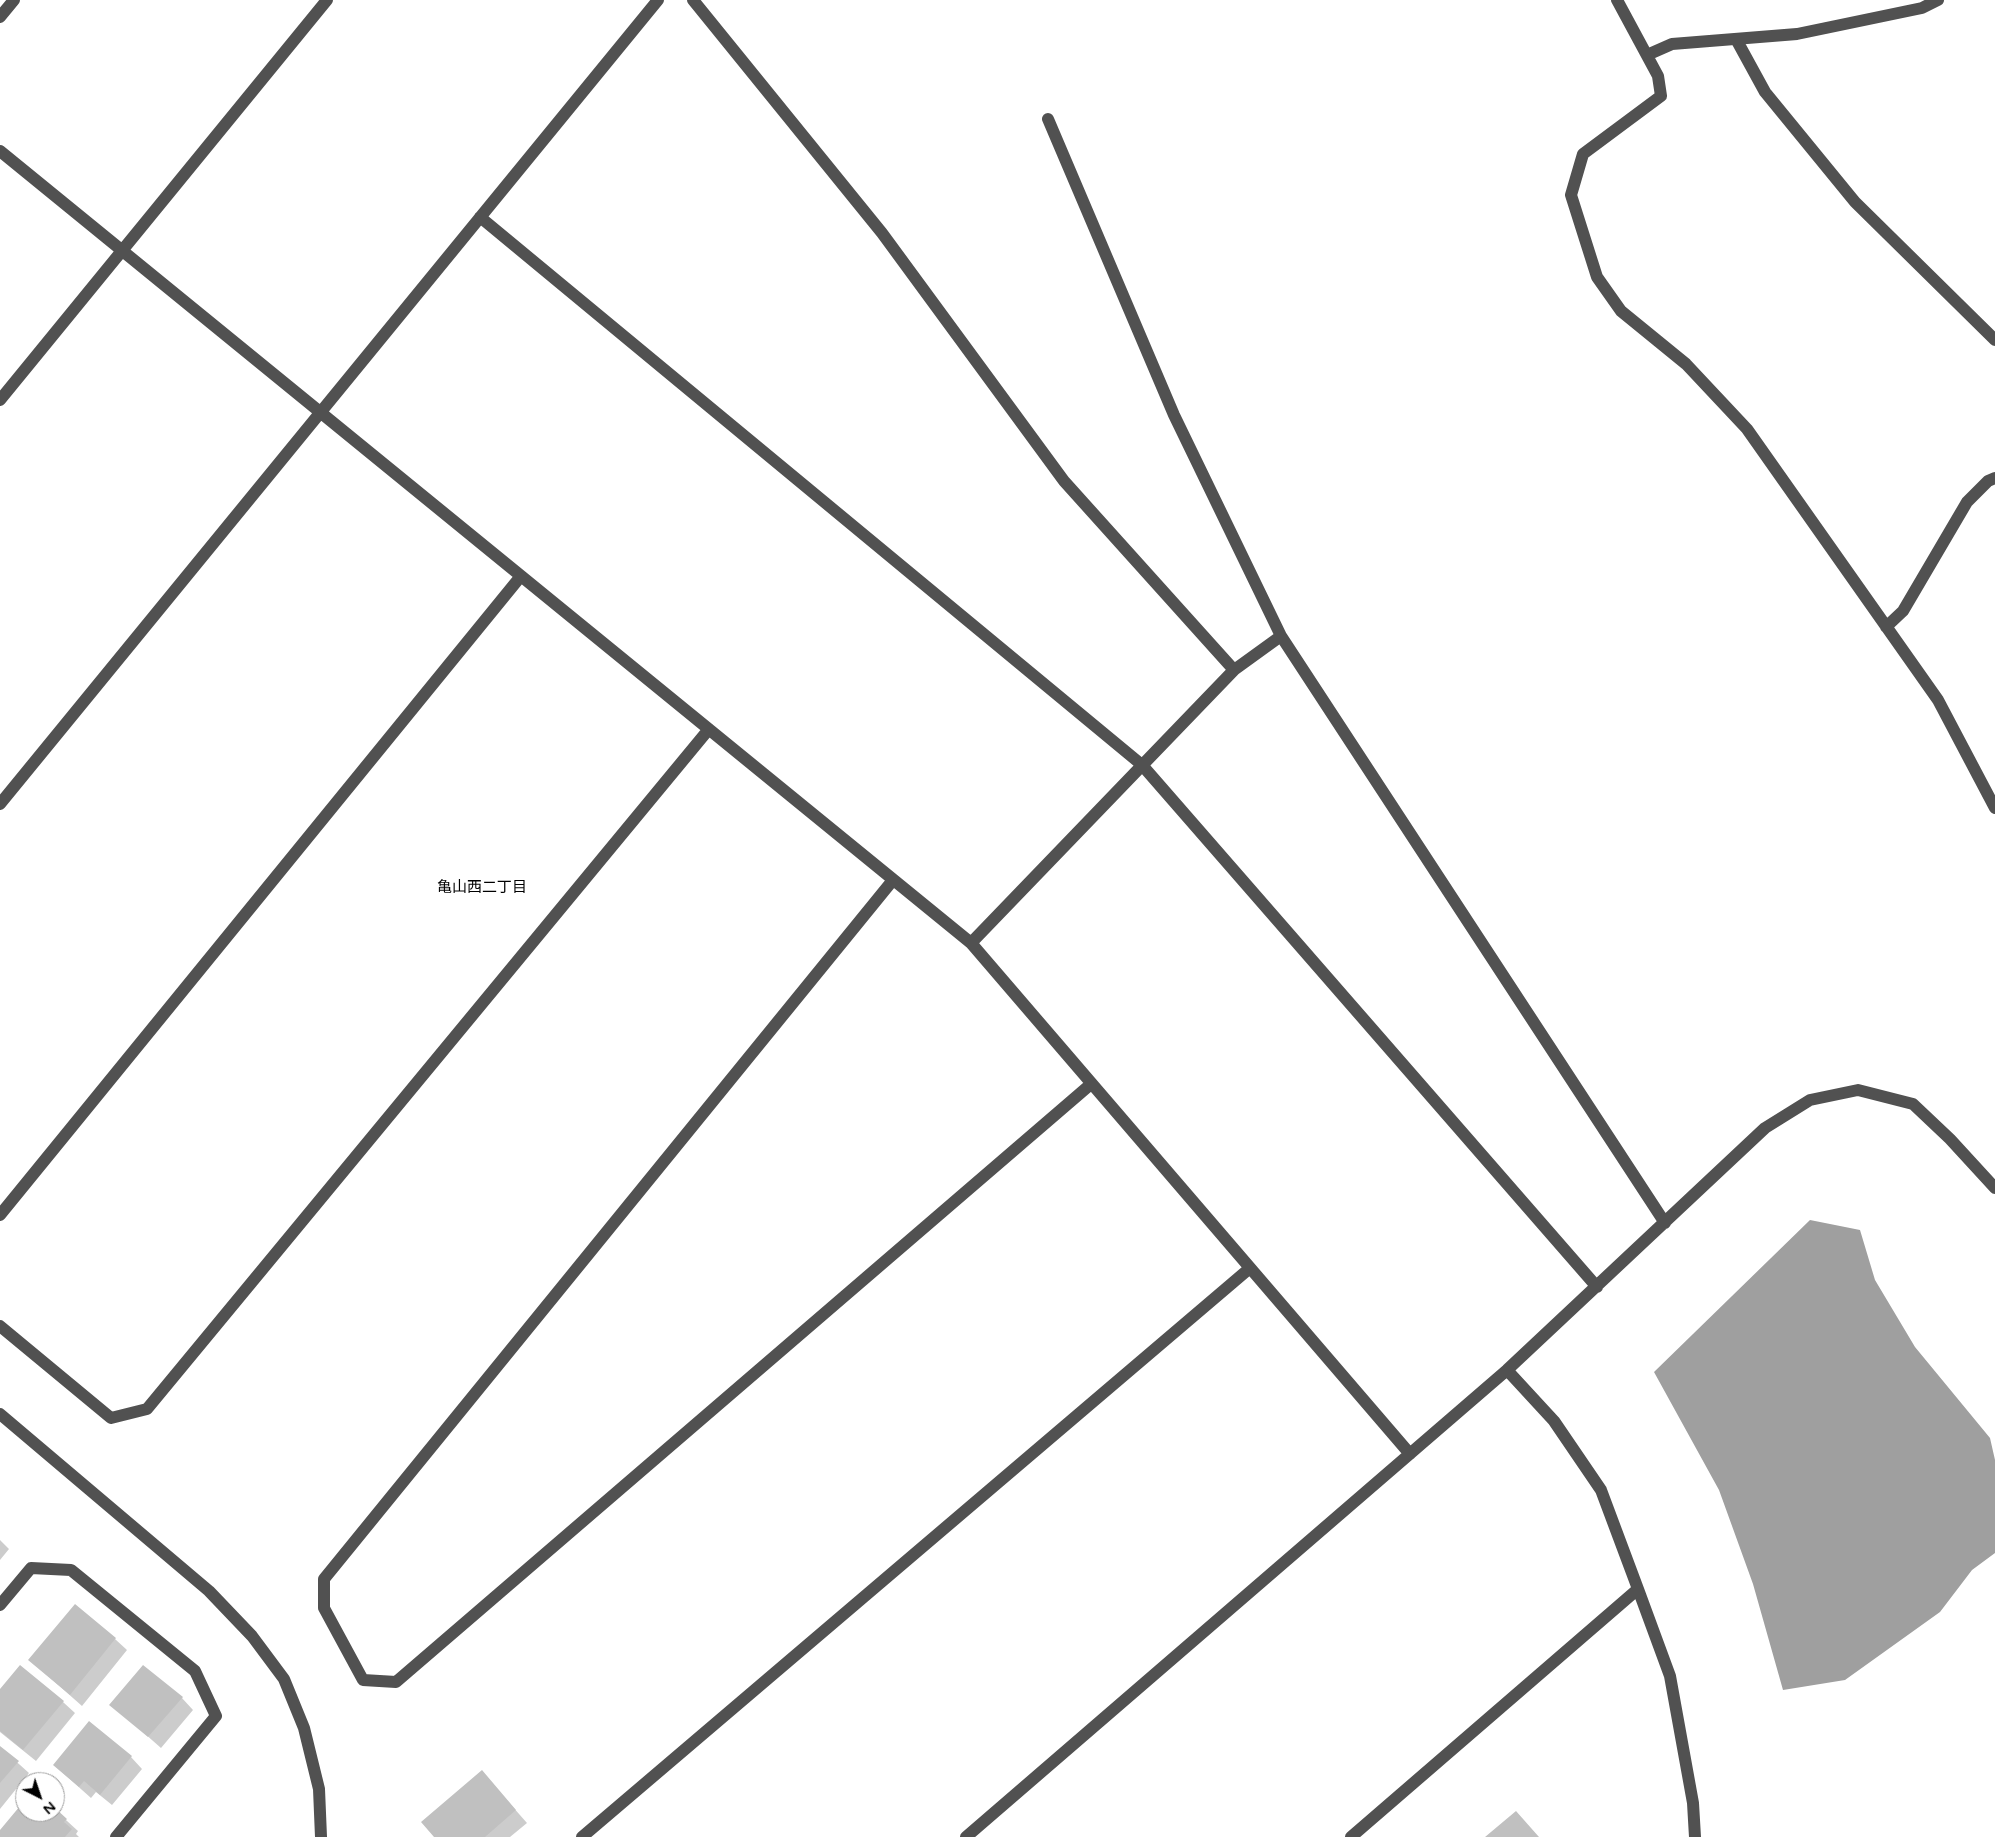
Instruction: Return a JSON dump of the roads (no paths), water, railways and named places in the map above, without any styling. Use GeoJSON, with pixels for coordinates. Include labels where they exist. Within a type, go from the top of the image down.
{"type":"FeatureCollection","features":[{"type":"Feature","properties":{"kind":"street"},"geometry":{"type":"LineString","coordinates":[[0,17],[14,0]]}},
{"type":"Feature","properties":{"kind":"street"},"geometry":{"type":"LineString","coordinates":[[0,400],[327,0]]}},
{"type":"Feature","properties":{"kind":"street"},"geometry":{"type":"LineString","coordinates":[[0,804],[658,0]]}},
{"type":"Feature","properties":{"kind":"street"},"geometry":{"type":"LineString","coordinates":[[693,0],[882,233],[1064,481],[1234,670]]}},
{"type":"Feature","properties":{"kind":"street"},"geometry":{"type":"LineString","coordinates":[[1616,0],[1658,76],[1661,96],[1583,154],[1571,195],[1596,277],[1621,311],[1686,364],[1747,429],[1938,700],[1995,808]]}},
{"type":"Feature","properties":{"kind":"street"},"geometry":{"type":"LineString","coordinates":[[1647,55],[1672,44],[1797,34],[1922,8],[1938,0]]}},
{"type":"Feature","properties":{"kind":"street"},"geometry":{"type":"LineString","coordinates":[[1736,40],[1765,92],[1855,202],[1995,340]]}},
{"type":"Feature","properties":{"kind":"street"},"geometry":{"type":"LineString","coordinates":[[1048,119],[1174,415],[1280,636],[1665,1223]]}},
{"type":"Feature","properties":{"kind":"street"},"geometry":{"type":"LineString","coordinates":[[0,151],[971,943],[1410,1454]]}},
{"type":"Feature","properties":{"kind":"street"},"geometry":{"type":"LineString","coordinates":[[480,217],[1142,765],[1597,1286]]}},
{"type":"Feature","properties":{"kind":"street"},"geometry":{"type":"LineString","coordinates":[[1886,627],[1903,611],[1968,502],[1988,481],[1995,478]]}},
{"type":"Feature","properties":{"kind":"street"},"geometry":{"type":"LineString","coordinates":[[0,1215],[521,576]]}},
{"type":"Feature","properties":{"kind":"street"},"geometry":{"type":"LineString","coordinates":[[971,943],[1234,670],[1280,636]]}},
{"type":"Feature","properties":{"kind":"street"},"geometry":{"type":"LineString","coordinates":[[0,1326],[110,1418],[147,1409],[709,729]]}},
{"type":"Feature","properties":{"kind":"street"},"geometry":{"type":"LineString","coordinates":[[893,880],[324,1579],[324,1608],[363,1680],[396,1682],[1091,1084]]}},
{"type":"Feature","properties":{"kind":"street"},"geometry":{"type":"LineString","coordinates":[[966,1837],[1507,1370],[1765,1128],[1810,1100],[1858,1090],[1913,1104],[1950,1139],[1995,1188]]}},
{"type":"Feature","properties":{"kind":"street"},"geometry":{"type":"LineString","coordinates":[[582,1837],[1250,1268]]}},
{"type":"Feature","properties":{"kind":"street"},"geometry":{"type":"LineString","coordinates":[[1507,1370],[1554,1421],[1601,1490],[1670,1676],[1693,1803],[1695,1837]]}},
{"type":"Feature","properties":{"kind":"street"},"geometry":{"type":"LineString","coordinates":[[0,1414],[209,1591],[252,1636],[284,1679],[304,1728],[319,1789],[321,1837]]}},
{"type":"Feature","properties":{"kind":"street"},"geometry":{"type":"LineString","coordinates":[[0,1606],[31,1568],[71,1570],[195,1671],[216,1716],[116,1837]]}},
{"type":"Feature","properties":{"kind":"street"},"geometry":{"type":"LineString","coordinates":[[1351,1837],[1638,1589]]}},
{"type":"Feature","properties":{"kind":"district","name":"亀山西二丁目"},"geometry":{"type":"Point","coordinates":[482,888]}}]}
